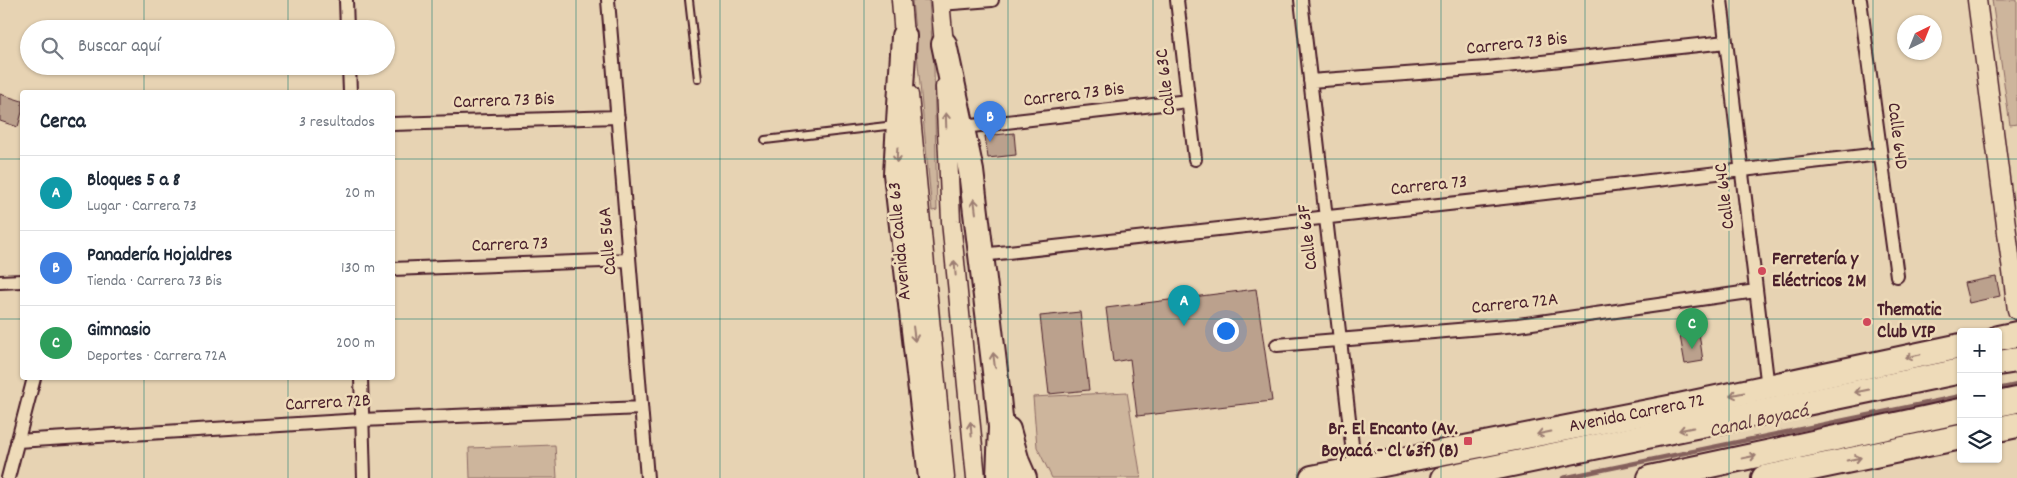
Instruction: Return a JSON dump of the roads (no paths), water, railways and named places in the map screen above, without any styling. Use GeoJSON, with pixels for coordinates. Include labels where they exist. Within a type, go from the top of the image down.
{"type":"FeatureCollection","features":[{"type":"Feature","properties":{"kind":"highway"},"geometry":{"type":"LineString","coordinates":[[904,36],[905,124],[896,174],[897,196],[931,478]]}},
{"type":"Feature","properties":{"kind":"highway"},"geometry":{"type":"LineString","coordinates":[[944,44],[971,171],[1001,427],[999,478]]}},
{"type":"Feature","properties":{"kind":"highway"},"geometry":{"type":"LineString","coordinates":[[2002,337],[2017,334]]}},
{"type":"Feature","properties":{"kind":"highway","name":"Avenida Carrera 72"},"geometry":{"type":"LineString","coordinates":[[1312,478],[1768,388],[1957,347]]}},
{"type":"Feature","properties":{"kind":"highway"},"geometry":{"type":"LineString","coordinates":[[2002,362],[2017,360]]}},
{"type":"Feature","properties":{"kind":"highway","name":"Avenida Carrera 72"},"geometry":{"type":"LineString","coordinates":[[1444,478],[1957,372]]}},
{"type":"Feature","properties":{"kind":"highway"},"geometry":{"type":"LineString","coordinates":[[997,388],[1017,462],[1024,478]]}},
{"type":"Feature","properties":{"kind":"highway"},"geometry":{"type":"LineString","coordinates":[[2002,403],[2017,400]]}},
{"type":"Feature","properties":{"kind":"highway"},"geometry":{"type":"LineString","coordinates":[[1636,439],[1674,407]]}},
{"type":"Feature","properties":{"kind":"highway"},"geometry":{"type":"LineString","coordinates":[[1915,447],[1952,413]]}},
{"type":"Feature","properties":{"kind":"highway"},"geometry":{"type":"LineString","coordinates":[[1650,478],[1952,413]]}},
{"type":"Feature","properties":{"kind":"highway"},"geometry":{"type":"LineString","coordinates":[[2002,428],[2017,425]]}},
{"type":"Feature","properties":{"kind":"highway"},"geometry":{"type":"LineString","coordinates":[[1764,478],[1957,438]]}},
{"type":"Feature","properties":{"kind":"highway"},"geometry":{"type":"LineString","coordinates":[[1463,449],[1530,461]]}},
{"type":"Feature","properties":{"kind":"main road"},"geometry":{"type":"LineString","coordinates":[[901,0],[904,36]]}},
{"type":"Feature","properties":{"kind":"main road"},"geometry":{"type":"LineString","coordinates":[[1977,0],[2017,310]]}},
{"type":"Feature","properties":{"kind":"main road"},"geometry":{"type":"LineString","coordinates":[[940,2],[944,44],[951,221],[976,478]]}},
{"type":"Feature","properties":{"kind":"main road","name":"Avenida Calle 63"},"geometry":{"type":"LineString","coordinates":[[905,124],[920,224],[945,478]]}},
{"type":"Feature","properties":{"kind":"street"},"geometry":{"type":"LineString","coordinates":[[346,0],[347,20]]}},
{"type":"Feature","properties":{"kind":"street","name":"Calle 56A"},"geometry":{"type":"LineString","coordinates":[[608,0],[647,478]]}},
{"type":"Feature","properties":{"kind":"street"},"geometry":{"type":"LineString","coordinates":[[940,2],[992,0]]}},
{"type":"Feature","properties":{"kind":"street","name":"Calle 63C"},"geometry":{"type":"LineString","coordinates":[[1177,0],[1195,159]]}},
{"type":"Feature","properties":{"kind":"street","name":"Calle 63F"},"geometry":{"type":"LineString","coordinates":[[1301,0],[1355,471]]}},
{"type":"Feature","properties":{"kind":"street","name":"Calle 64C"},"geometry":{"type":"LineString","coordinates":[[1722,0],[1768,388]]}},
{"type":"Feature","properties":{"kind":"street","name":"Calle 64D"},"geometry":{"type":"LineString","coordinates":[[1860,0],[1897,276]]}},
{"type":"Feature","properties":{"kind":"street","name":"Carrera 73 Bis"},"geometry":{"type":"LineString","coordinates":[[1310,81],[1487,68],[1726,42]]}},
{"type":"Feature","properties":{"kind":"street"},"geometry":{"type":"LineString","coordinates":[[349,75],[350,90]]}},
{"type":"Feature","properties":{"kind":"street","name":"Carrera 73 Bis"},"geometry":{"type":"LineString","coordinates":[[963,128],[1188,101]]}},
{"type":"Feature","properties":{"kind":"street","name":"Carrera 73 Bis"},"geometry":{"type":"LineString","coordinates":[[395,124],[618,117]]}},
{"type":"Feature","properties":{"kind":"street","name":"Carrera 73"},"geometry":{"type":"LineString","coordinates":[[981,255],[1880,154]]}},
{"type":"Feature","properties":{"kind":"street","name":"Carrera 73"},"geometry":{"type":"LineString","coordinates":[[395,269],[629,260]]}},
{"type":"Feature","properties":{"kind":"street"},"geometry":{"type":"LineString","coordinates":[[0,282],[20,281]]}},
{"type":"Feature","properties":{"kind":"street","name":"Carrera 72A"},"geometry":{"type":"LineString","coordinates":[[1277,345],[1518,325],[1756,291]]}},
{"type":"Feature","properties":{"kind":"street"},"geometry":{"type":"LineString","coordinates":[[8,478],[33,380]]}},
{"type":"Feature","properties":{"kind":"street"},"geometry":{"type":"LineString","coordinates":[[361,380],[364,478]]}},
{"type":"Feature","properties":{"kind":"street","name":"Carrera 72B"},"geometry":{"type":"LineString","coordinates":[[17,441],[362,420],[641,408]]}},
{"type":"Feature","properties":{"kind":"lane"},"geometry":{"type":"LineString","coordinates":[[689,0],[698,79]]}},
{"type":"Feature","properties":{"kind":"lane"},"geometry":{"type":"LineString","coordinates":[[765,140],[905,124]]}},
{"type":"Feature","properties":{"kind":"waterway","name":"Canal Boyacá"},"geometry":{"type":"LineString","coordinates":[[2002,388],[2017,385]]}},
{"type":"Feature","properties":{"kind":"waterway","name":"Canal Boyacá"},"geometry":{"type":"LineString","coordinates":[[1563,478],[1957,397]]}},
{"type":"Feature","properties":{"kind":"place","name":"Panadería Hojaldres"},"geometry":{"type":"Point","coordinates":[990,142]}},
{"type":"Feature","properties":{"kind":"place","name":"Ferretería y Eléctricos 2M"},"geometry":{"type":"Point","coordinates":[1762,271]}},
{"type":"Feature","properties":{"kind":"place","name":"Thematic Club VIP"},"geometry":{"type":"Point","coordinates":[1867,322]}},
{"type":"Feature","properties":{"kind":"place","name":"Bloques 5 a 8"},"geometry":{"type":"Point","coordinates":[1184,326]}},
{"type":"Feature","properties":{"kind":"place","name":"Gimnasio"},"geometry":{"type":"Point","coordinates":[1692,349]}},
{"type":"Feature","properties":{"kind":"place","name":"Br. El Encanto (Av. Boyacá - Cl 63f) (B)"},"geometry":{"type":"Point","coordinates":[1468,441]}}]}
